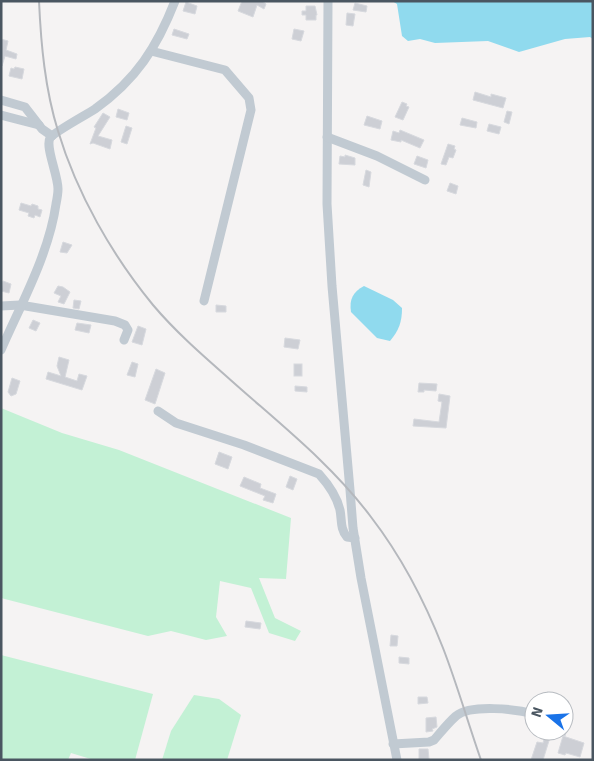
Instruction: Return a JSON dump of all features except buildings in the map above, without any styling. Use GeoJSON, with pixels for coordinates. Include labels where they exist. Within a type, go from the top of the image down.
{"type":"FeatureCollection","features":[{"type":"Feature","properties":{"kind":"street"},"geometry":{"type":"LineString","coordinates":[[1,350],[40,260],[55,211],[58,190],[56,170],[48,145],[49,140],[52,136],[105,102],[128,81],[152,51],[163,32],[175,1]]}},
{"type":"Feature","properties":{"kind":"street"},"geometry":{"type":"LineString","coordinates":[[328,1],[327,204],[331,277],[355,538],[396,760]]}},
{"type":"Feature","properties":{"kind":"street"},"geometry":{"type":"LineString","coordinates":[[152,51],[225,70],[249,98],[251,110],[204,301]]}},
{"type":"Feature","properties":{"kind":"street"},"geometry":{"type":"LineString","coordinates":[[1,100],[25,107],[42,129],[52,136]]}},
{"type":"Feature","properties":{"kind":"street"},"geometry":{"type":"LineString","coordinates":[[1,115],[39,125]]}},
{"type":"Feature","properties":{"kind":"street"},"geometry":{"type":"LineString","coordinates":[[327,137],[377,156],[425,180]]}},
{"type":"Feature","properties":{"kind":"street"},"geometry":{"type":"LineString","coordinates":[[1,306],[20,305],[115,321],[125,325],[128,330],[124,340]]}},
{"type":"Feature","properties":{"kind":"street"},"geometry":{"type":"LineString","coordinates":[[158,411],[176,423],[244,445],[319,474],[327,483],[340,508],[343,532],[347,537],[355,538]]}},
{"type":"Feature","properties":{"kind":"street"},"geometry":{"type":"LineString","coordinates":[[394,744],[434,740],[457,715],[471,711],[488,709],[524,711]]}},
{"type":"Feature","properties":{"kind":"green space"},"geometry":{"type":"Polygon","coordinates":[[[1,408],[62,433],[119,450],[291,518],[286,579],[259,578],[275,618],[301,631],[295,641],[269,633],[251,588],[220,581],[216,617],[227,636],[206,640],[171,631],[148,636],[1,598],[1,408]]]}},
{"type":"Feature","properties":{"kind":"green space"},"geometry":{"type":"Polygon","coordinates":[[[1,655],[153,694],[135,760],[94,760],[71,753],[68,760],[1,760],[1,655]]]}},
{"type":"Feature","properties":{"kind":"green space"},"geometry":{"type":"Polygon","coordinates":[[[194,695],[219,699],[241,715],[227,760],[162,760],[171,731],[194,695]]]}},
{"type":"Feature","properties":{"kind":"water"},"geometry":{"type":"Polygon","coordinates":[[[392,1],[593,1],[593,39],[590,37],[565,39],[519,52],[488,41],[435,43],[420,39],[408,41],[402,36],[397,4],[392,1]]]}},
{"type":"Feature","properties":{"kind":"water"},"geometry":{"type":"Polygon","coordinates":[[[364,286],[393,300],[402,308],[399,326],[390,341],[377,338],[351,312],[353,296],[364,286]]]}},
{"type":"Feature","properties":{"kind":"railway"},"geometry":{"type":"LineString","coordinates":[[39,1],[44,67],[58,131],[75,178],[97,223],[124,266],[161,315],[197,350],[320,460],[355,497],[382,532],[412,580],[436,631],[453,675],[481,760]]}}]}
